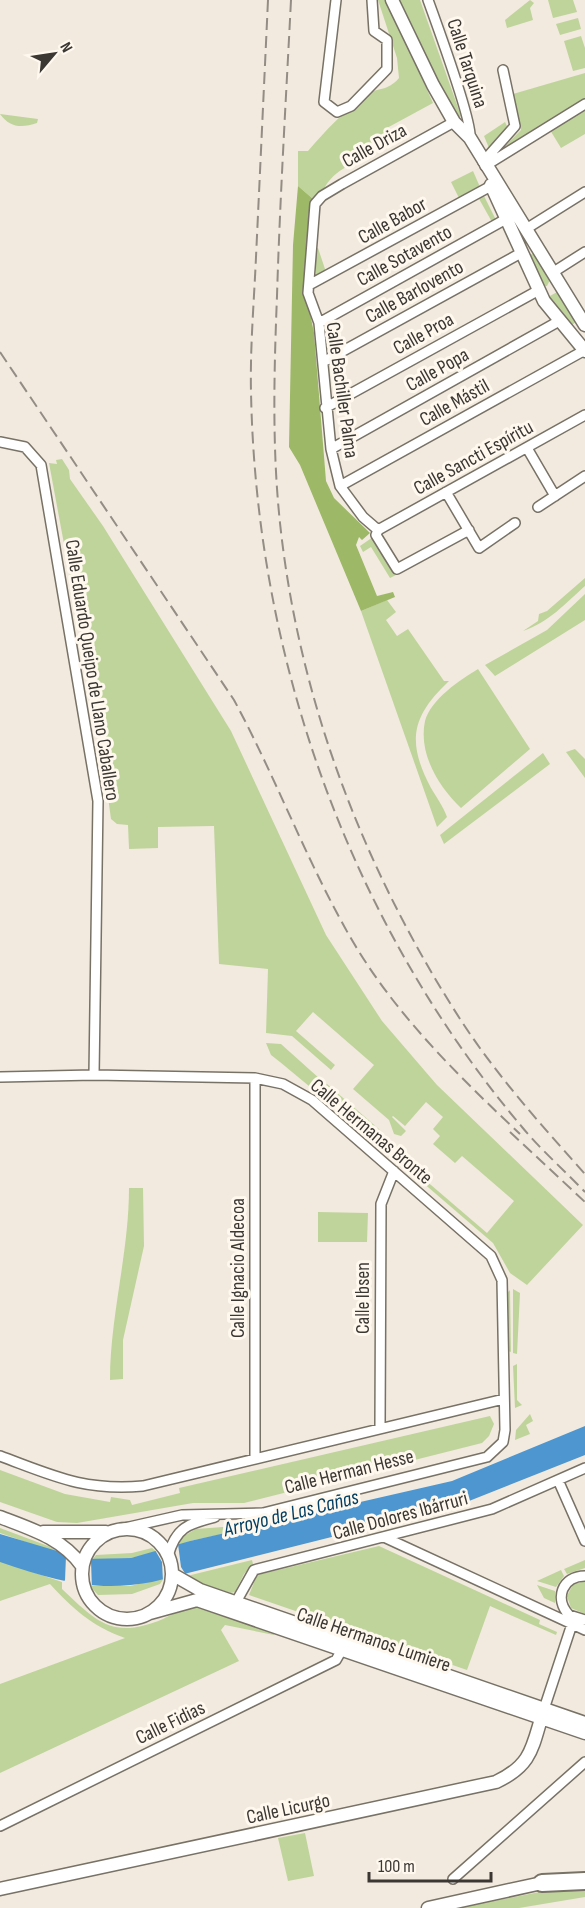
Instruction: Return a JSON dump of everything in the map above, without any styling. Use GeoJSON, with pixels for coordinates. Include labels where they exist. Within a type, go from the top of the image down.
{"type":"FeatureCollection","features":[{"type":"Feature","properties":{"kind":"highway"},"geometry":{"type":"LineString","coordinates":[[542,1883],[585,1881]]}},
{"type":"Feature","properties":{"kind":"main road"},"geometry":{"type":"LineString","coordinates":[[392,0],[432,85],[454,122],[470,138],[554,276],[582,312],[585,325]]}},
{"type":"Feature","properties":{"kind":"main road"},"geometry":{"type":"LineString","coordinates":[[483,162],[491,186],[538,288],[585,350]]}},
{"type":"Feature","properties":{"kind":"main road"},"geometry":{"type":"LineString","coordinates":[[523,257],[533,250],[540,252]]}},
{"type":"Feature","properties":{"kind":"main road"},"geometry":{"type":"LineString","coordinates":[[538,288],[547,292],[554,289],[554,276]]}},
{"type":"Feature","properties":{"kind":"main road","name":"Calle Herman Hesse"},"geometry":{"type":"LineString","coordinates":[[0,1517],[40,1532],[70,1550],[80,1561]]}},
{"type":"Feature","properties":{"kind":"main road"},"geometry":{"type":"LineString","coordinates":[[113,1531],[141,1531],[153,1537],[168,1550],[174,1577],[167,1596],[150,1613],[130,1620],[114,1617],[95,1607],[85,1594],[80,1561],[92,1545],[113,1531]]}},
{"type":"Feature","properties":{"kind":"main road","name":"Calle Herman Hesse"},"geometry":{"type":"LineString","coordinates":[[40,1532],[113,1531]]}},
{"type":"Feature","properties":{"kind":"main road","name":"Calle Hermanos Lumiere"},"geometry":{"type":"LineString","coordinates":[[174,1577],[344,1645]]}},
{"type":"Feature","properties":{"kind":"main road","name":"Calle Hermanos Lumiere"},"geometry":{"type":"LineString","coordinates":[[150,1613],[197,1600],[344,1645],[543,1713],[585,1723]]}},
{"type":"Feature","properties":{"kind":"main road","name":"Calle Hermanos Lumiere"},"geometry":{"type":"LineString","coordinates":[[543,1713],[585,1733]]}},
{"type":"Feature","properties":{"kind":"main road","name":"Calle Licurgo"},"geometry":{"type":"LineString","coordinates":[[0,1889],[496,1782],[513,1774],[527,1760],[543,1713]]}},
{"type":"Feature","properties":{"kind":"main road"},"geometry":{"type":"LineString","coordinates":[[428,1908],[542,1883]]}},
{"type":"Feature","properties":{"kind":"street"},"geometry":{"type":"LineString","coordinates":[[336,0],[324,102],[337,112],[344,110],[387,69],[387,40],[374,30],[372,0]]}},
{"type":"Feature","properties":{"kind":"street","name":"Calle Tarquina"},"geometry":{"type":"LineString","coordinates":[[428,0],[464,107],[471,131],[470,138]]}},
{"type":"Feature","properties":{"kind":"street"},"geometry":{"type":"LineString","coordinates":[[483,162],[515,126],[503,70]]}},
{"type":"Feature","properties":{"kind":"street"},"geometry":{"type":"LineString","coordinates":[[483,162],[585,104]]}},
{"type":"Feature","properties":{"kind":"street","name":"Calle Driza"},"geometry":{"type":"LineString","coordinates":[[315,204],[333,189],[454,122]]}},
{"type":"Feature","properties":{"kind":"street","name":"Calle Babor"},"geometry":{"type":"LineString","coordinates":[[309,285],[491,186]]}},
{"type":"Feature","properties":{"kind":"street"},"geometry":{"type":"LineString","coordinates":[[526,229],[585,192]]}},
{"type":"Feature","properties":{"kind":"street","name":"Calle Bachiller Palma"},"geometry":{"type":"LineString","coordinates":[[315,204],[308,293],[319,323],[325,408],[331,449],[340,486],[363,517],[378,530]]}},
{"type":"Feature","properties":{"kind":"street","name":"Calle Sotavento"},"geometry":{"type":"LineString","coordinates":[[319,323],[506,219]]}},
{"type":"Feature","properties":{"kind":"street"},"geometry":{"type":"LineString","coordinates":[[554,276],[585,252]]}},
{"type":"Feature","properties":{"kind":"street","name":"Calle Barlovento"},"geometry":{"type":"LineString","coordinates":[[323,362],[523,257]]}},
{"type":"Feature","properties":{"kind":"street","name":"Calle Proa"},"geometry":{"type":"LineString","coordinates":[[325,408],[538,288]]}},
{"type":"Feature","properties":{"kind":"street","name":"Calle Popa"},"geometry":{"type":"LineString","coordinates":[[331,449],[561,320]]}},
{"type":"Feature","properties":{"kind":"street","name":"Calle Mástil"},"geometry":{"type":"LineString","coordinates":[[340,486],[585,350]]}},
{"type":"Feature","properties":{"kind":"street","name":"Calle Sancti Espíritu"},"geometry":{"type":"LineString","coordinates":[[378,530],[585,415]]}},
{"type":"Feature","properties":{"kind":"street","name":"Calle Eduardo Queipo de Llano Caballero"},"geometry":{"type":"LineString","coordinates":[[0,441],[25,447],[41,465],[98,801],[94,1075]]}},
{"type":"Feature","properties":{"kind":"street"},"geometry":{"type":"LineString","coordinates":[[527,448],[555,496]]}},
{"type":"Feature","properties":{"kind":"street"},"geometry":{"type":"LineString","coordinates":[[538,507],[585,476]]}},
{"type":"Feature","properties":{"kind":"street"},"geometry":{"type":"LineString","coordinates":[[446,492],[479,548],[515,523]]}},
{"type":"Feature","properties":{"kind":"street"},"geometry":{"type":"LineString","coordinates":[[378,530],[376,535],[397,569],[469,530]]}},
{"type":"Feature","properties":{"kind":"street","name":"Calle Hermanas Bronte"},"geometry":{"type":"LineString","coordinates":[[0,1077],[94,1075],[255,1078],[283,1084],[312,1100],[491,1256],[498,1268],[502,1280],[503,1442],[487,1457]]}},
{"type":"Feature","properties":{"kind":"street","name":"Calle Ignacio Aldecoa"},"geometry":{"type":"LineString","coordinates":[[255,1078],[255,1458]]}},
{"type":"Feature","properties":{"kind":"street","name":"Calle Ibsen"},"geometry":{"type":"LineString","coordinates":[[380,1428],[381,1204],[394,1171]]}},
{"type":"Feature","properties":{"kind":"street"},"geometry":{"type":"LineString","coordinates":[[0,1456],[65,1480],[102,1488],[142,1486],[504,1399]]}},
{"type":"Feature","properties":{"kind":"street","name":"Calle Herman Hesse"},"geometry":{"type":"LineString","coordinates":[[113,1531],[182,1515],[263,1513],[487,1457]]}},
{"type":"Feature","properties":{"kind":"street","name":"Calle Dolores Ibárruri"},"geometry":{"type":"LineString","coordinates":[[236,1602],[254,1570],[492,1509],[585,1468]]}},
{"type":"Feature","properties":{"kind":"street"},"geometry":{"type":"LineString","coordinates":[[558,1480],[585,1541]]}},
{"type":"Feature","properties":{"kind":"street","name":"Calle Herman Hesse"},"geometry":{"type":"LineString","coordinates":[[168,1550],[181,1529],[220,1515]]}},
{"type":"Feature","properties":{"kind":"street"},"geometry":{"type":"LineString","coordinates":[[386,1538],[574,1622],[585,1630]]}},
{"type":"Feature","properties":{"kind":"street"},"geometry":{"type":"LineString","coordinates":[[574,1622],[564,1610],[561,1591],[569,1581],[585,1576]]}},
{"type":"Feature","properties":{"kind":"street"},"geometry":{"type":"LineString","coordinates":[[574,1622],[585,1620]]}},
{"type":"Feature","properties":{"kind":"street"},"geometry":{"type":"LineString","coordinates":[[543,1713],[574,1622]]}},
{"type":"Feature","properties":{"kind":"street","name":"Calle Fidias"},"geometry":{"type":"LineString","coordinates":[[0,1826],[336,1660],[344,1645]]}},
{"type":"Feature","properties":{"kind":"street"},"geometry":{"type":"LineString","coordinates":[[453,1880],[585,1762]]}},
{"type":"Feature","properties":{"kind":"street"},"geometry":{"type":"LineString","coordinates":[[542,1883],[585,1872]]}},
{"type":"Feature","properties":{"kind":"green space"},"geometry":{"type":"Polygon","coordinates":[[[378,0],[387,0],[433,103],[385,129],[387,134],[371,143],[376,152],[337,173],[322,194],[313,199],[298,186],[298,151],[308,151],[358,101],[399,78],[397,58],[378,0]]]}},
{"type":"Feature","properties":{"kind":"green space"},"geometry":{"type":"Polygon","coordinates":[[[399,0],[420,0],[461,116],[457,118],[430,68],[399,0]]]}},
{"type":"Feature","properties":{"kind":"green space"},"geometry":{"type":"Polygon","coordinates":[[[530,0],[534,3],[530,8],[533,20],[507,28],[505,20],[530,0]]]}},
{"type":"Feature","properties":{"kind":"green space"},"geometry":{"type":"Polygon","coordinates":[[[548,0],[573,0],[577,12],[553,18],[548,0]]]}},
{"type":"Feature","properties":{"kind":"green space"},"geometry":{"type":"Polygon","coordinates":[[[578,18],[581,29],[560,35],[556,24],[578,18]]]}},
{"type":"Feature","properties":{"kind":"green space"},"geometry":{"type":"Polygon","coordinates":[[[581,36],[585,48],[585,68],[573,71],[564,41],[581,36]]]}},
{"type":"Feature","properties":{"kind":"green space"},"geometry":{"type":"Polygon","coordinates":[[[585,73],[585,99],[496,155],[521,130],[513,94],[585,73]]]}},
{"type":"Feature","properties":{"kind":"green space"},"geometry":{"type":"Polygon","coordinates":[[[585,110],[585,134],[561,148],[550,130],[585,110]]]}},
{"type":"Feature","properties":{"kind":"green space"},"geometry":{"type":"Polygon","coordinates":[[[0,114],[38,119],[37,123],[17,126],[8,122],[0,114]]]}},
{"type":"Feature","properties":{"kind":"green space"},"geometry":{"type":"Polygon","coordinates":[[[505,122],[508,128],[489,148],[484,136],[505,122]]]}},
{"type":"Feature","properties":{"kind":"green space"},"geometry":{"type":"Polygon","coordinates":[[[473,171],[480,187],[459,198],[451,182],[473,171]]]}},
{"type":"Feature","properties":{"kind":"green space"},"geometry":{"type":"Polygon","coordinates":[[[298,186],[313,199],[306,293],[314,333],[326,481],[334,498],[370,533],[362,540],[359,537],[356,545],[377,596],[393,592],[395,597],[361,611],[300,465],[289,447],[293,245],[298,186]]]}},
{"type":"Feature","properties":{"kind":"green space"},"geometry":{"type":"Polygon","coordinates":[[[483,194],[496,220],[492,222],[478,197],[483,194]]]}},
{"type":"Feature","properties":{"kind":"green space"},"geometry":{"type":"Polygon","coordinates":[[[318,248],[326,272],[316,278],[316,249],[318,248]]]}},
{"type":"Feature","properties":{"kind":"green space"},"geometry":{"type":"Polygon","coordinates":[[[531,254],[537,255],[551,278],[547,286],[542,286],[530,257],[531,254]]]}},
{"type":"Feature","properties":{"kind":"green space"},"geometry":{"type":"Polygon","coordinates":[[[559,291],[577,321],[572,325],[548,297],[559,291]]]}},
{"type":"Feature","properties":{"kind":"green space"},"geometry":{"type":"Polygon","coordinates":[[[62,459],[69,470],[70,479],[103,526],[231,731],[326,935],[382,1021],[437,1085],[583,1225],[527,1285],[510,1273],[493,1243],[386,1151],[389,1149],[487,1233],[514,1201],[462,1156],[455,1163],[433,1144],[440,1136],[433,1129],[443,1117],[426,1102],[405,1126],[392,1117],[406,1131],[401,1136],[394,1134],[389,1120],[353,1089],[374,1065],[313,1012],[296,1031],[335,1065],[331,1070],[292,1036],[266,1033],[268,969],[219,964],[214,826],[158,827],[158,848],[129,849],[128,825],[117,824],[111,819],[100,738],[49,463],[57,464],[56,460],[62,459]]]}},
{"type":"Feature","properties":{"kind":"green space"},"geometry":{"type":"Polygon","coordinates":[[[373,537],[396,575],[390,578],[371,547],[363,552],[360,546],[373,537]]]}},
{"type":"Feature","properties":{"kind":"green space"},"geometry":{"type":"Polygon","coordinates":[[[585,578],[585,586],[549,618],[523,631],[538,621],[539,614],[547,611],[585,578]]]}},
{"type":"Feature","properties":{"kind":"green space"},"geometry":{"type":"Polygon","coordinates":[[[585,594],[585,620],[495,676],[485,665],[547,630],[585,594]]]}},
{"type":"Feature","properties":{"kind":"green space"},"geometry":{"type":"Polygon","coordinates":[[[387,600],[396,612],[386,620],[397,636],[408,629],[444,681],[449,681],[427,706],[420,718],[417,730],[416,743],[423,771],[447,817],[437,827],[361,611],[387,600]]]}},
{"type":"Feature","properties":{"kind":"green space"},"geometry":{"type":"Polygon","coordinates":[[[478,669],[530,749],[461,808],[445,790],[432,769],[425,746],[425,721],[433,705],[440,698],[455,684],[478,669]]]}},
{"type":"Feature","properties":{"kind":"green space"},"geometry":{"type":"Polygon","coordinates":[[[575,749],[585,759],[585,778],[566,752],[575,749]]]}},
{"type":"Feature","properties":{"kind":"green space"},"geometry":{"type":"Polygon","coordinates":[[[543,753],[550,764],[444,844],[440,835],[543,753]]]}},
{"type":"Feature","properties":{"kind":"green space"},"geometry":{"type":"Polygon","coordinates":[[[266,1043],[281,1044],[320,1079],[317,1084],[323,1089],[327,1084],[380,1130],[384,1142],[380,1145],[271,1055],[266,1043]]]}},
{"type":"Feature","properties":{"kind":"green space"},"geometry":{"type":"Polygon","coordinates":[[[129,1188],[143,1188],[144,1246],[123,1340],[123,1379],[110,1380],[113,1332],[126,1236],[129,1188]]]}},
{"type":"Feature","properties":{"kind":"green space"},"geometry":{"type":"Polygon","coordinates":[[[318,1212],[368,1213],[367,1242],[318,1242],[318,1212]]]}},
{"type":"Feature","properties":{"kind":"green space"},"geometry":{"type":"Polygon","coordinates":[[[513,1289],[520,1293],[517,1354],[513,1353],[513,1289]]]}},
{"type":"Feature","properties":{"kind":"green space"},"geometry":{"type":"Polygon","coordinates":[[[510,1290],[511,1352],[508,1351],[508,1292],[510,1290]]]}},
{"type":"Feature","properties":{"kind":"green space"},"geometry":{"type":"Polygon","coordinates":[[[517,1364],[517,1400],[522,1405],[515,1408],[513,1366],[517,1364]]]}},
{"type":"Feature","properties":{"kind":"green space"},"geometry":{"type":"Polygon","coordinates":[[[530,1414],[533,1421],[526,1425],[530,1434],[515,1440],[516,1430],[530,1414]]]}},
{"type":"Feature","properties":{"kind":"green space"},"geometry":{"type":"Polygon","coordinates":[[[490,1416],[494,1424],[489,1436],[482,1443],[244,1503],[193,1503],[77,1523],[57,1522],[0,1502],[0,1470],[65,1494],[110,1502],[111,1497],[130,1500],[132,1505],[180,1493],[179,1488],[490,1416]]]}},
{"type":"Feature","properties":{"kind":"green space"},"geometry":{"type":"Polygon","coordinates":[[[275,1523],[190,1541],[178,1546],[182,1537],[196,1529],[275,1523]]]}},
{"type":"Feature","properties":{"kind":"green space"},"geometry":{"type":"Polygon","coordinates":[[[0,1528],[48,1546],[66,1556],[0,1533],[0,1528]]]}},
{"type":"Feature","properties":{"kind":"green space"},"geometry":{"type":"Polygon","coordinates":[[[379,1546],[540,1620],[539,1624],[557,1632],[556,1635],[490,1606],[467,1670],[249,1595],[257,1575],[379,1546]]]}},
{"type":"Feature","properties":{"kind":"green space"},"geometry":{"type":"Polygon","coordinates":[[[152,1548],[157,1552],[131,1558],[92,1560],[96,1555],[132,1553],[152,1548]]]}},
{"type":"Feature","properties":{"kind":"green space"},"geometry":{"type":"Polygon","coordinates":[[[252,1560],[253,1564],[244,1574],[235,1592],[231,1593],[197,1582],[187,1576],[252,1560]]]}},
{"type":"Feature","properties":{"kind":"green space"},"geometry":{"type":"Polygon","coordinates":[[[585,1560],[585,1568],[567,1574],[564,1569],[585,1560]]]}},
{"type":"Feature","properties":{"kind":"green space"},"geometry":{"type":"Polygon","coordinates":[[[0,1561],[62,1582],[62,1589],[86,1611],[96,1619],[118,1627],[131,1628],[146,1625],[184,1609],[198,1607],[214,1610],[273,1631],[274,1635],[225,1625],[221,1630],[239,1661],[0,1773],[0,1684],[125,1638],[113,1634],[84,1616],[50,1584],[0,1601],[0,1561]]]}},
{"type":"Feature","properties":{"kind":"green space"},"geometry":{"type":"Polygon","coordinates":[[[561,1570],[564,1576],[556,1587],[537,1581],[561,1570]]]}},
{"type":"Feature","properties":{"kind":"green space"},"geometry":{"type":"Polygon","coordinates":[[[164,1578],[160,1584],[132,1594],[98,1595],[90,1586],[130,1586],[164,1578]]]}},
{"type":"Feature","properties":{"kind":"green space"},"geometry":{"type":"Polygon","coordinates":[[[585,1581],[585,1614],[571,1608],[567,1596],[573,1584],[585,1581]]]}},
{"type":"Feature","properties":{"kind":"green space"},"geometry":{"type":"Polygon","coordinates":[[[537,1585],[555,1591],[555,1603],[544,1598],[537,1585]]]}},
{"type":"Feature","properties":{"kind":"green space"},"geometry":{"type":"Polygon","coordinates":[[[305,1833],[314,1876],[288,1881],[278,1838],[305,1833]]]}},
{"type":"Feature","properties":{"kind":"green space"},"geometry":{"type":"Polygon","coordinates":[[[585,1883],[585,1897],[519,1908],[458,1908],[585,1883]]]}},
{"type":"Feature","properties":{"kind":"water"},"geometry":{"type":"Polygon","coordinates":[[[585,1426],[585,1455],[459,1505],[152,1582],[111,1586],[74,1583],[0,1562],[0,1534],[84,1559],[131,1558],[190,1541],[452,1481],[585,1426]]]}},
{"type":"Feature","properties":{"kind":"pier"},"geometry":{"type":"Polygon","coordinates":[[[178,1544],[181,1567],[186,1575],[163,1581],[162,1562],[155,1550],[178,1544]]]}},
{"type":"Feature","properties":{"kind":"pier"},"geometry":{"type":"Polygon","coordinates":[[[66,1556],[91,1561],[92,1590],[62,1585],[65,1580],[66,1556]]]}},
{"type":"Feature","properties":{"kind":"railway"},"geometry":{"type":"LineString","coordinates":[[268,0],[251,392],[257,492],[271,591],[294,688],[324,783],[362,875],[408,964],[461,1048],[522,1127],[585,1192]]}},
{"type":"Feature","properties":{"kind":"railway"},"geometry":{"type":"LineString","coordinates":[[291,0],[281,185],[274,410],[280,523],[289,590],[303,655],[320,720],[342,783],[395,906],[427,965],[462,1022],[505,1082],[585,1174]]}},
{"type":"Feature","properties":{"kind":"railway"},"geometry":{"type":"LineString","coordinates":[[0,352],[234,700],[329,898],[361,956],[423,1037],[520,1134]]}},
{"type":"Feature","properties":{"kind":"railway"},"geometry":{"type":"LineString","coordinates":[[510,1132],[585,1202]]}},
{"type":"Feature","properties":{"kind":"water label","name":"Arroyo de Las Cañas"},"geometry":{"type":"Point","coordinates":[291,1513]}}]}
